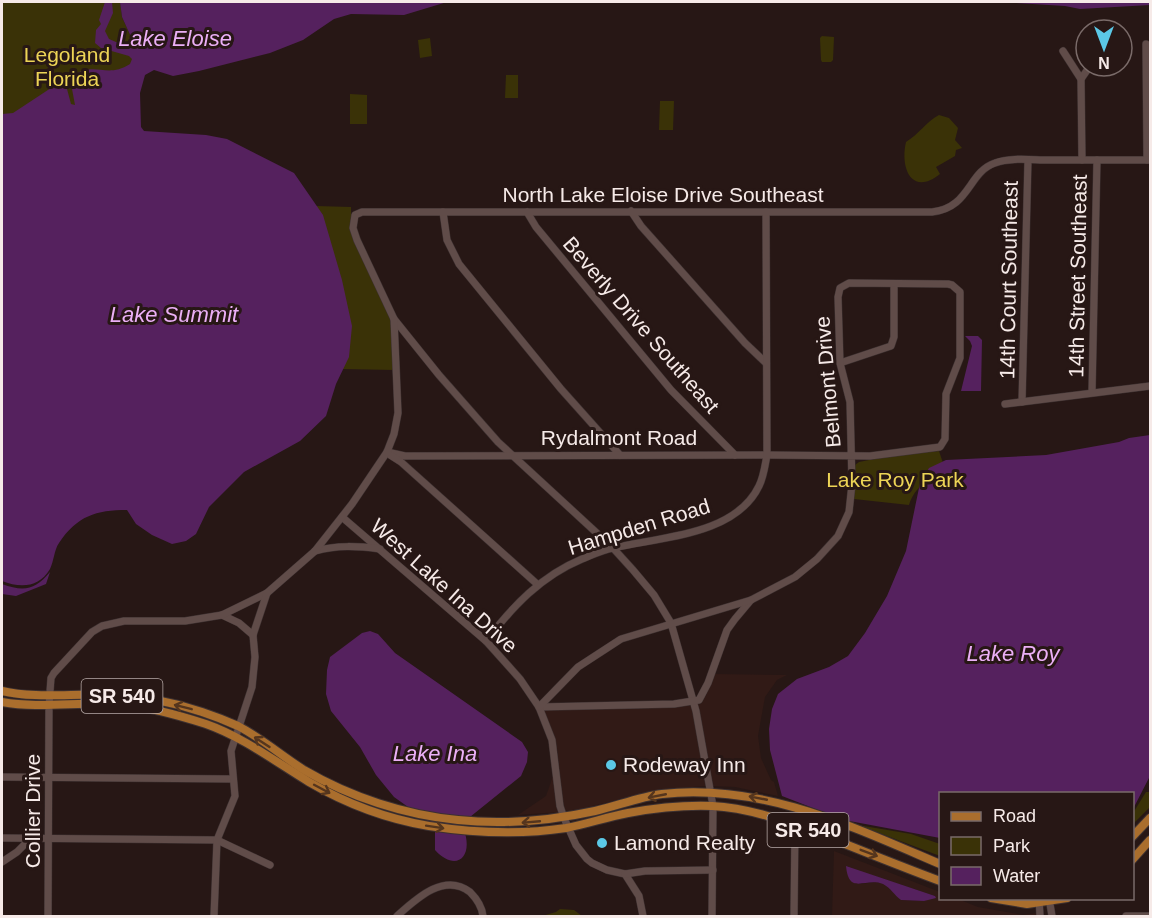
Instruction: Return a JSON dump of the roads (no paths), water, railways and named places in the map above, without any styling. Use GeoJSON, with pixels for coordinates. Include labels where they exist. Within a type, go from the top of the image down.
{"type":"FeatureCollection","features":[{"type":"Feature","properties":{"kind":"main road","name":"SR 540"},"geometry":{"type":"LineString","coordinates":[[2,691],[50,695],[111,695],[151,699],[199,711],[238,727],[306,771],[380,808],[497,823],[564,818],[658,795],[710,792],[785,804],[834,821],[939,864]]}},
{"type":"Feature","properties":{"kind":"main road","name":"SR 540"},"geometry":{"type":"LineString","coordinates":[[2,702],[50,705],[118,704],[150,708],[202,723],[235,738],[335,796],[380,808],[426,825],[498,833],[568,828],[627,813],[663,808],[713,806],[755,813],[795,825],[939,881]]}},
{"type":"Feature","properties":{"kind":"main road"},"geometry":{"type":"LineString","coordinates":[[795,825],[801,819],[812,817],[834,821]]}},
{"type":"Feature","properties":{"kind":"main road"},"geometry":{"type":"LineString","coordinates":[[1134,835],[1150,818]]}},
{"type":"Feature","properties":{"kind":"main road"},"geometry":{"type":"LineString","coordinates":[[1134,858],[1150,840]]}},
{"type":"Feature","properties":{"kind":"main road"},"geometry":{"type":"LineString","coordinates":[[1003,900],[1027,904],[1050,900]]}},
{"type":"Feature","properties":{"kind":"street"},"geometry":{"type":"LineString","coordinates":[[1146,44],[1149,160]]}},
{"type":"Feature","properties":{"kind":"street"},"geometry":{"type":"LineString","coordinates":[[1063,51],[1081,79],[1082,160]]}},
{"type":"Feature","properties":{"kind":"street","name":"14th Court Southeast"},"geometry":{"type":"LineString","coordinates":[[1022,402],[1028,160]]}},
{"type":"Feature","properties":{"kind":"street","name":"14th Street Southeast"},"geometry":{"type":"LineString","coordinates":[[1092,392],[1097,160]]}},
{"type":"Feature","properties":{"kind":"street","name":"North Lake Eloise Drive Southeast"},"geometry":{"type":"LineString","coordinates":[[394,319],[353,228],[356,215],[362,212],[936,212],[952,206],[981,172],[989,165],[1002,161],[1149,160]]}},
{"type":"Feature","properties":{"kind":"street"},"geometry":{"type":"LineString","coordinates":[[443,212],[447,240],[459,264],[561,389],[620,455]]}},
{"type":"Feature","properties":{"kind":"street","name":"Beverly Drive Southeast"},"geometry":{"type":"LineString","coordinates":[[527,212],[536,227],[670,390],[735,455]]}},
{"type":"Feature","properties":{"kind":"street"},"geometry":{"type":"LineString","coordinates":[[632,212],[641,226],[745,343],[766,363]]}},
{"type":"Feature","properties":{"kind":"street","name":"Hampden Road"},"geometry":{"type":"LineString","coordinates":[[486,641],[503,618],[537,584],[568,565],[613,548],[687,535],[723,519],[752,497],[761,481],[767,454],[766,212]]}},
{"type":"Feature","properties":{"kind":"street","name":"Belmont Drive"},"geometry":{"type":"LineString","coordinates":[[751,600],[795,577],[823,553],[838,536],[851,504],[850,402],[840,363],[838,297],[840,288],[849,284],[948,284],[960,292],[959,363],[946,394],[944,443],[940,447],[916,449]]}},
{"type":"Feature","properties":{"kind":"street"},"geometry":{"type":"LineString","coordinates":[[840,363],[891,346],[894,337],[894,284]]}},
{"type":"Feature","properties":{"kind":"street"},"geometry":{"type":"LineString","coordinates":[[394,319],[439,375],[512,455],[613,548],[654,595],[671,624],[693,702],[713,806],[712,916]]}},
{"type":"Feature","properties":{"kind":"street","name":"Collier Drive"},"geometry":{"type":"LineString","coordinates":[[48,916],[51,678],[92,632],[102,626],[124,621],[184,621],[222,615],[267,592],[315,551],[342,517],[387,452],[394,434],[398,413],[394,319]]}},
{"type":"Feature","properties":{"kind":"street"},"geometry":{"type":"LineString","coordinates":[[1005,404],[1150,386]]}},
{"type":"Feature","properties":{"kind":"street","name":"Rydalmont Road"},"geometry":{"type":"LineString","coordinates":[[387,452],[405,456],[767,454],[851,457],[916,449]]}},
{"type":"Feature","properties":{"kind":"street"},"geometry":{"type":"LineString","coordinates":[[387,452],[537,584]]}},
{"type":"Feature","properties":{"kind":"street","name":"West Lake Ina Drive"},"geometry":{"type":"LineString","coordinates":[[342,517],[486,641],[520,679],[539,707],[554,748],[557,788],[568,828],[587,859],[607,870],[625,874]]}},
{"type":"Feature","properties":{"kind":"street"},"geometry":{"type":"LineString","coordinates":[[315,551],[346,546],[380,549]]}},
{"type":"Feature","properties":{"kind":"street"},"geometry":{"type":"LineString","coordinates":[[214,916],[218,840],[235,796],[230,755],[254,674],[254,635],[267,592]]}},
{"type":"Feature","properties":{"kind":"street"},"geometry":{"type":"LineString","coordinates":[[539,707],[578,667],[594,654],[621,639],[751,600]]}},
{"type":"Feature","properties":{"kind":"street"},"geometry":{"type":"LineString","coordinates":[[539,707],[699,700],[727,630],[751,600]]}},
{"type":"Feature","properties":{"kind":"street"},"geometry":{"type":"LineString","coordinates":[[222,615],[239,623],[254,635]]}},
{"type":"Feature","properties":{"kind":"street"},"geometry":{"type":"LineString","coordinates":[[2,777],[233,779]]}},
{"type":"Feature","properties":{"kind":"street"},"geometry":{"type":"LineString","coordinates":[[794,916],[795,825]]}},
{"type":"Feature","properties":{"kind":"street"},"geometry":{"type":"LineString","coordinates":[[2,838],[218,840],[270,865]]}},
{"type":"Feature","properties":{"kind":"street"},"geometry":{"type":"LineString","coordinates":[[2,862],[17,852],[31,838]]}},
{"type":"Feature","properties":{"kind":"street"},"geometry":{"type":"LineString","coordinates":[[643,916],[639,896],[625,874],[645,871],[713,870]]}},
{"type":"Feature","properties":{"kind":"street"},"geometry":{"type":"LineString","coordinates":[[397,916],[434,888],[449,884],[464,888],[479,903],[483,916]]}},
{"type":"Feature","properties":{"kind":"street"},"geometry":{"type":"LineString","coordinates":[[1050,900],[1052,916]]}},
{"type":"Feature","properties":{"kind":"street"},"geometry":{"type":"LineString","coordinates":[[1039,901],[1040,916]]}},
{"type":"Feature","properties":{"kind":"street"},"geometry":{"type":"LineString","coordinates":[[1126,916],[1150,916]]}},
{"type":"Feature","properties":{"kind":"water","name":"Lake Summit"},"geometry":{"type":"Polygon","coordinates":[[[105,2],[112,2],[113,13],[105,31],[109,39],[123,45],[130,43],[131,37],[122,17],[120,2],[447,2],[404,15],[351,14],[334,19],[303,40],[270,53],[173,76],[154,70],[145,75],[140,93],[141,127],[144,131],[206,135],[227,139],[294,173],[323,215],[342,280],[352,326],[349,357],[336,384],[326,416],[300,441],[244,472],[209,507],[196,534],[186,541],[172,544],[152,535],[136,524],[127,510],[97,513],[80,521],[66,534],[57,546],[46,575],[29,585],[16,585],[2,581],[2,114],[13,113],[54,86],[67,89],[71,104],[75,105],[72,89],[74,75],[89,69],[114,70],[130,64],[132,59],[129,56],[101,48],[95,43],[96,30],[101,24],[99,20],[105,2]]]}},
{"type":"Feature","properties":{"kind":"water"},"geometry":{"type":"Polygon","coordinates":[[[1001,2],[1150,2],[1150,5],[1080,9],[1001,2]]]}},
{"type":"Feature","properties":{"kind":"water"},"geometry":{"type":"Polygon","coordinates":[[[965,336],[978,336],[982,340],[981,391],[961,391],[972,346],[965,336]]]}},
{"type":"Feature","properties":{"kind":"water","name":"Lake Roy"},"geometry":{"type":"Polygon","coordinates":[[[1150,435],[1150,776],[1134,807],[1134,792],[939,792],[939,838],[844,820],[782,796],[770,750],[769,729],[772,709],[778,694],[797,679],[829,667],[848,656],[865,633],[887,596],[906,551],[920,483],[929,468],[946,460],[1046,455],[1119,442],[1150,435]]]}},
{"type":"Feature","properties":{"kind":"water"},"geometry":{"type":"Polygon","coordinates":[[[50,572],[46,584],[16,596],[2,594],[2,584],[29,588],[39,583],[50,572]]]}},
{"type":"Feature","properties":{"kind":"water","name":"Lake Ina"},"geometry":{"type":"Polygon","coordinates":[[[370,631],[378,634],[395,653],[522,742],[528,752],[527,762],[521,776],[465,821],[463,827],[467,846],[465,854],[456,861],[443,857],[435,850],[435,826],[394,797],[376,775],[360,747],[331,711],[326,694],[330,657],[362,633],[370,631]]]}},
{"type":"Feature","properties":{"kind":"water"},"geometry":{"type":"Polygon","coordinates":[[[846,866],[936,898],[924,901],[901,900],[883,884],[854,883],[848,875],[846,866]]]}},
{"type":"Feature","properties":{"kind":"place","name":"Rodeway Inn"},"geometry":{"type":"Point","coordinates":[611,765]}},
{"type":"Feature","properties":{"kind":"place","name":"Lamond Realty"},"geometry":{"type":"Point","coordinates":[602,843]}},
{"type":"Feature","properties":{"kind":"water label","name":"Lake Eloise"},"geometry":{"type":"Point","coordinates":[175,38]}},
{"type":"Feature","properties":{"kind":"park label","name":"Legoland Florida"},"geometry":{"type":"Point","coordinates":[67,67]}},
{"type":"Feature","properties":{"kind":"park label","name":"Lake Roy Park"},"geometry":{"type":"Point","coordinates":[895,480]}}]}
